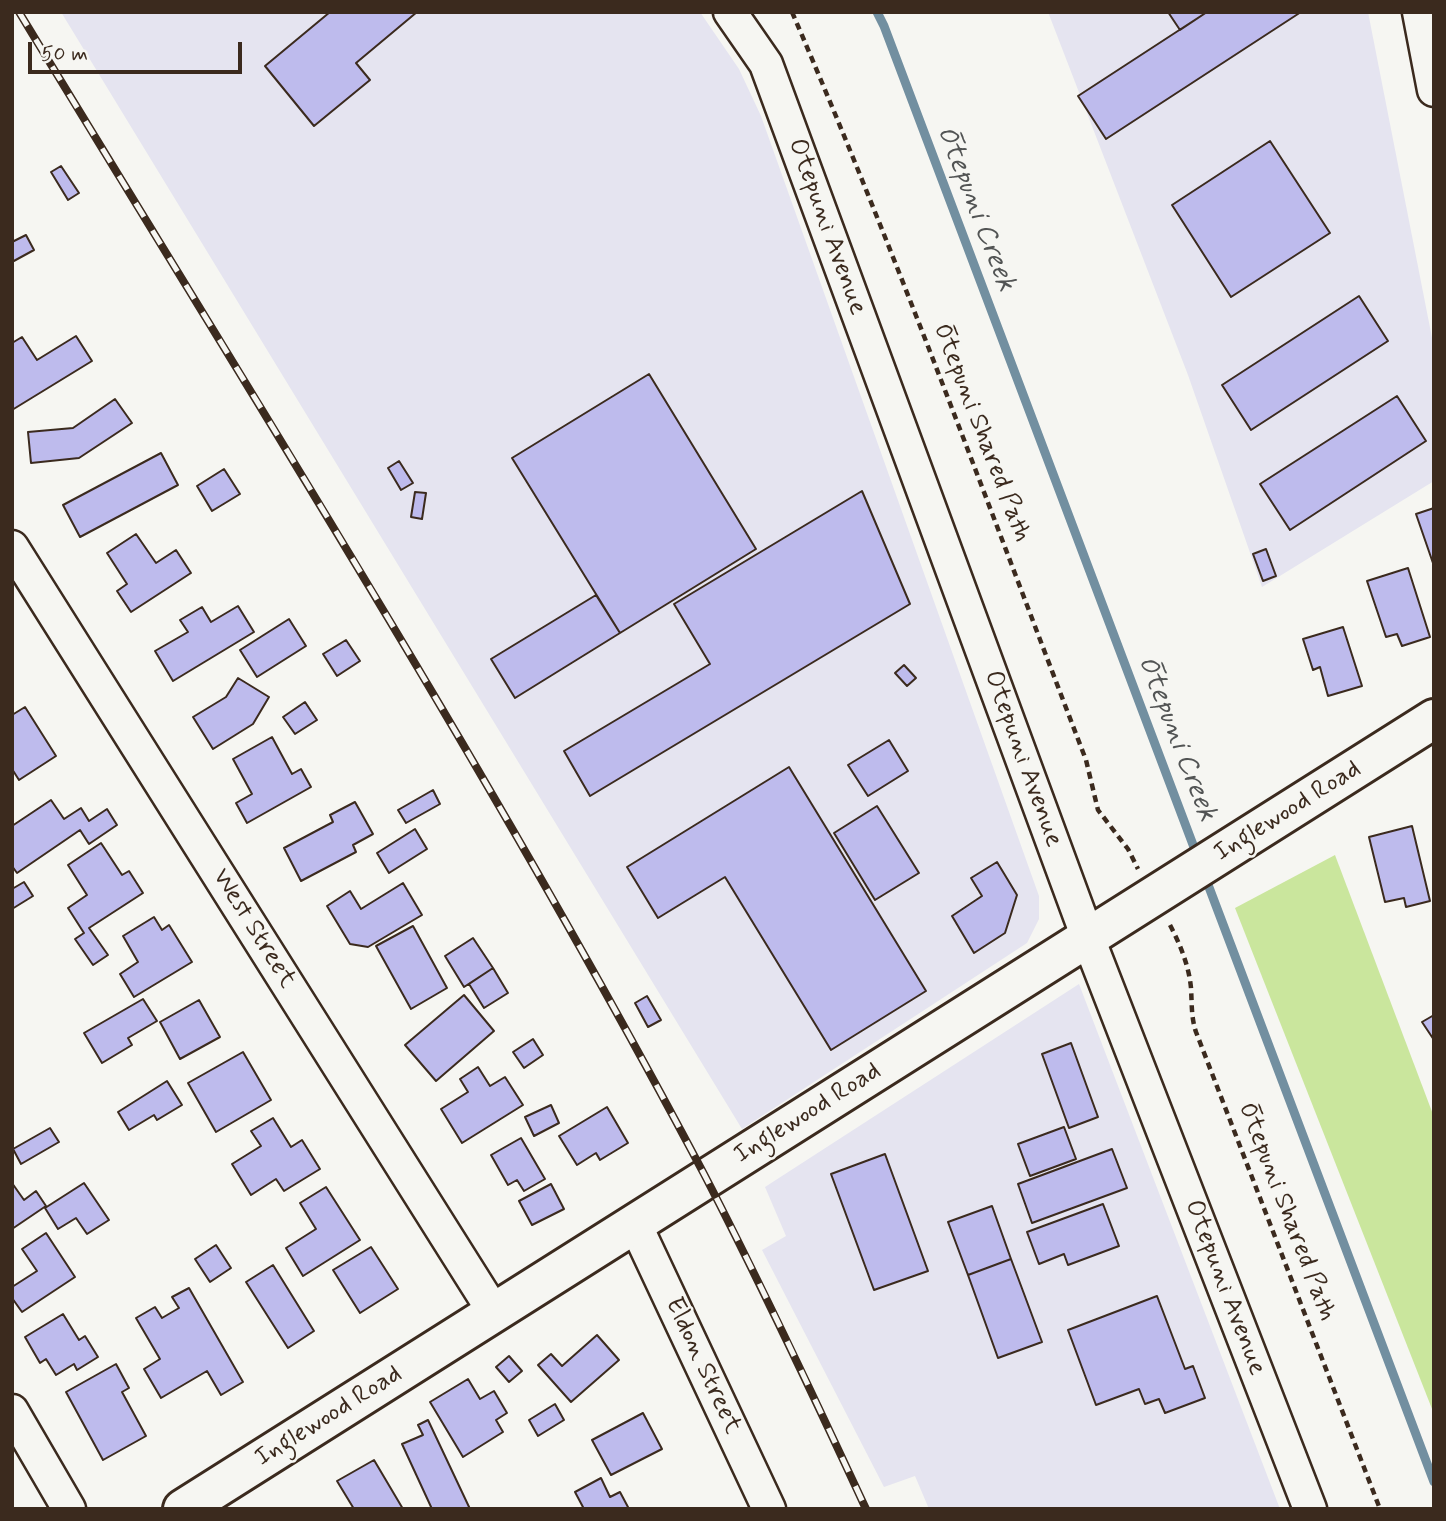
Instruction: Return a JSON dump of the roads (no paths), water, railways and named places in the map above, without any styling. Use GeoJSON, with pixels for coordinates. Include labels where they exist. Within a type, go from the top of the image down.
{"type":"FeatureCollection","features":[{"type":"Feature","properties":{"kind":"street","name":"Otepuni Avenue"},"geometry":{"type":"LineString","coordinates":[[730,12],[766,64],[1088,938],[1310,1509]]}},
{"type":"Feature","properties":{"kind":"street"},"geometry":{"type":"LineString","coordinates":[[1419,12],[1434,90]]}},
{"type":"Feature","properties":{"kind":"street","name":"West Street"},"geometry":{"type":"LineString","coordinates":[[12,547],[494,1312]]}},
{"type":"Feature","properties":{"kind":"street","name":"Inglewood Road"},"geometry":{"type":"LineString","coordinates":[[183,1509],[1434,719]]}},
{"type":"Feature","properties":{"kind":"street","name":"Eldon Street"},"geometry":{"type":"LineString","coordinates":[[635,1224],[769,1509]]}},
{"type":"Feature","properties":{"kind":"street"},"geometry":{"type":"LineString","coordinates":[[12,1411],[69,1509]]}},
{"type":"Feature","properties":{"kind":"waterway","name":"Ōtepuni Creek"},"geometry":{"type":"LineString","coordinates":[[877,12],[1198,858]]}},
{"type":"Feature","properties":{"kind":"waterway","name":"Ōtepuni Creek"},"geometry":{"type":"LineString","coordinates":[[1204,874],[1434,1482]]}},
{"type":"Feature","properties":{"kind":"railway"},"geometry":{"type":"LineString","coordinates":[[19,12],[370,588],[541,879],[704,1174],[767,1299],[866,1509]]}}]}
